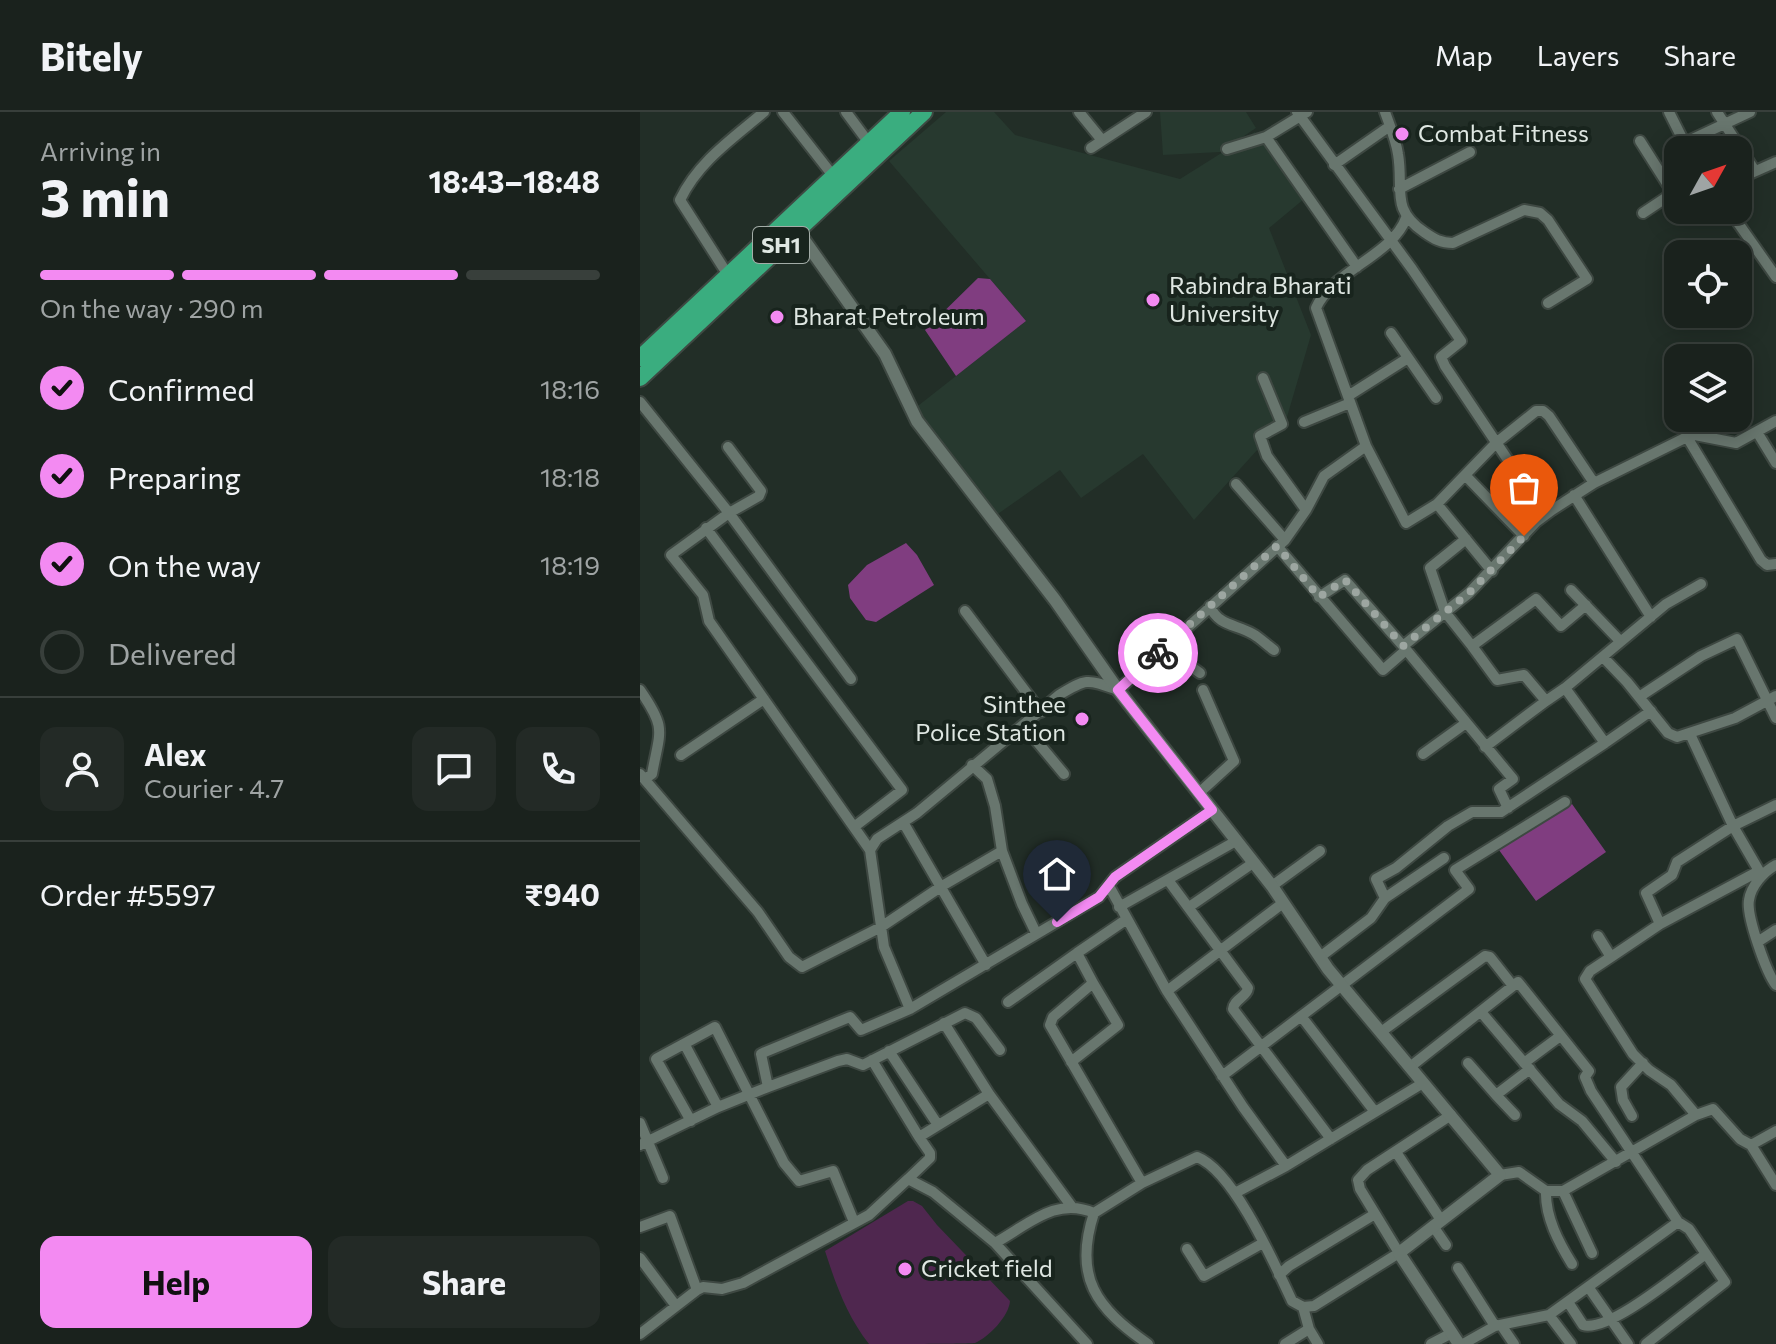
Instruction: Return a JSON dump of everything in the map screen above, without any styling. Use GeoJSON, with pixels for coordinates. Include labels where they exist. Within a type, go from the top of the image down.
{"type":"FeatureCollection","features":[{"type":"Feature","properties":{"kind":"main road","name":"SH1"},"geometry":{"type":"LineString","coordinates":[[640,358],[902,112]]}},
{"type":"Feature","properties":{"kind":"main road","name":"SH1"},"geometry":{"type":"LineString","coordinates":[[640,378],[924,112]]}},
{"type":"Feature","properties":{"kind":"street"},"geometry":{"type":"LineString","coordinates":[[728,275],[680,200],[690,179],[706,161],[764,112]]}},
{"type":"Feature","properties":{"kind":"street"},"geometry":{"type":"LineString","coordinates":[[783,112],[834,177]]}},
{"type":"Feature","properties":{"kind":"street"},"geometry":{"type":"LineString","coordinates":[[846,112],[869,143]]}},
{"type":"Feature","properties":{"kind":"street"},"geometry":{"type":"LineString","coordinates":[[1079,112],[1101,139]]}},
{"type":"Feature","properties":{"kind":"street"},"geometry":{"type":"LineString","coordinates":[[1091,148],[1146,112]]}},
{"type":"Feature","properties":{"kind":"street"},"geometry":{"type":"LineString","coordinates":[[1385,112],[1398,152],[1399,189],[1406,218],[1403,226],[1320,299],[1316,308],[1366,446],[1406,523],[1437,504],[1496,443],[1536,411],[1543,411],[1549,416],[1594,483]]}},
{"type":"Feature","properties":{"kind":"street"},"geometry":{"type":"LineString","coordinates":[[1669,112],[1681,136]]}},
{"type":"Feature","properties":{"kind":"street"},"geometry":{"type":"LineString","coordinates":[[1717,112],[1755,171]]}},
{"type":"Feature","properties":{"kind":"street"},"geometry":{"type":"LineString","coordinates":[[1703,136],[1750,112]]}},
{"type":"Feature","properties":{"kind":"street"},"geometry":{"type":"LineString","coordinates":[[1227,149],[1266,137],[1301,114],[1334,165],[1461,341],[1441,357],[1516,472],[1552,510]]}},
{"type":"Feature","properties":{"kind":"street"},"geometry":{"type":"LineString","coordinates":[[1334,165],[1390,126]]}},
{"type":"Feature","properties":{"kind":"street"},"geometry":{"type":"LineString","coordinates":[[1266,137],[1357,267]]}},
{"type":"Feature","properties":{"kind":"street"},"geometry":{"type":"LineString","coordinates":[[1640,141],[1664,174]]}},
{"type":"Feature","properties":{"kind":"street"},"geometry":{"type":"LineString","coordinates":[[1399,189],[1470,152]]}},
{"type":"Feature","properties":{"kind":"street"},"geometry":{"type":"LineString","coordinates":[[1752,172],[1776,162]]}},
{"type":"Feature","properties":{"kind":"street"},"geometry":{"type":"LineString","coordinates":[[1643,213],[1664,199]]}},
{"type":"Feature","properties":{"kind":"street"},"geometry":{"type":"LineString","coordinates":[[1406,218],[1437,241],[1448,243],[1524,210],[1540,213],[1587,279],[1548,303]]}},
{"type":"Feature","properties":{"kind":"street"},"geometry":{"type":"LineString","coordinates":[[1739,224],[1776,277]]}},
{"type":"Feature","properties":{"kind":"street"},"geometry":{"type":"LineString","coordinates":[[797,230],[885,354],[917,421],[1055,600],[1118,690],[1272,886],[1341,985],[1500,1175]]}},
{"type":"Feature","properties":{"kind":"street"},"geometry":{"type":"LineString","coordinates":[[1391,333],[1436,398]]}},
{"type":"Feature","properties":{"kind":"street"},"geometry":{"type":"LineString","coordinates":[[1304,422],[1349,399],[1408,358]]}},
{"type":"Feature","properties":{"kind":"street"},"geometry":{"type":"LineString","coordinates":[[1263,378],[1282,424],[1260,436],[1267,456],[1306,510]]}},
{"type":"Feature","properties":{"kind":"street"},"geometry":{"type":"LineString","coordinates":[[640,402],[729,513],[851,679]]}},
{"type":"Feature","properties":{"kind":"street"},"geometry":{"type":"LineString","coordinates":[[1236,484],[1319,597],[1383,670],[1469,593],[1552,510],[1574,495],[1687,437],[1695,435],[1736,443],[1776,421]]}},
{"type":"Feature","properties":{"kind":"street"},"geometry":{"type":"LineString","coordinates":[[1757,432],[1776,463]]}},
{"type":"Feature","properties":{"kind":"street"},"geometry":{"type":"LineString","coordinates":[[1687,437],[1761,560],[1767,565],[1776,564]]}},
{"type":"Feature","properties":{"kind":"street"},"geometry":{"type":"LineString","coordinates":[[1118,690],[1281,543],[1306,510],[1324,476],[1366,446]]}},
{"type":"Feature","properties":{"kind":"street"},"geometry":{"type":"LineString","coordinates":[[728,447],[761,491],[759,496],[706,528],[671,555],[703,595],[709,621],[870,850],[884,947],[910,1009]]}},
{"type":"Feature","properties":{"kind":"street"},"geometry":{"type":"LineString","coordinates":[[1465,475],[1524,536]]}},
{"type":"Feature","properties":{"kind":"street"},"geometry":{"type":"LineString","coordinates":[[1574,495],[1651,617]]}},
{"type":"Feature","properties":{"kind":"street"},"geometry":{"type":"LineString","coordinates":[[1437,504],[1492,571]]}},
{"type":"Feature","properties":{"kind":"street"},"geometry":{"type":"LineString","coordinates":[[706,528],[902,790],[854,827]]}},
{"type":"Feature","properties":{"kind":"street"},"geometry":{"type":"LineString","coordinates":[[1466,539],[1430,568],[1445,612],[1497,680],[1524,675],[1546,701]]}},
{"type":"Feature","properties":{"kind":"street"},"geometry":{"type":"LineString","coordinates":[[1319,597],[1345,580],[1513,779],[1499,789],[1508,808]]}},
{"type":"Feature","properties":{"kind":"street"},"geometry":{"type":"LineString","coordinates":[[1485,747],[1565,688],[1651,617],[1701,584]]}},
{"type":"Feature","properties":{"kind":"street"},"geometry":{"type":"LineString","coordinates":[[1571,590],[1620,641]]}},
{"type":"Feature","properties":{"kind":"street"},"geometry":{"type":"LineString","coordinates":[[1472,646],[1537,599],[1561,626],[1586,605]]}},
{"type":"Feature","properties":{"kind":"street"},"geometry":{"type":"LineString","coordinates":[[1210,606],[1213,613],[1227,625],[1251,632],[1274,650]]}},
{"type":"Feature","properties":{"kind":"street"},"geometry":{"type":"LineString","coordinates":[[965,611],[1041,712]]}},
{"type":"Feature","properties":{"kind":"street"},"geometry":{"type":"LineString","coordinates":[[1639,697],[1701,656],[1737,639],[1771,698],[1776,718]]}},
{"type":"Feature","properties":{"kind":"street"},"geometry":{"type":"LineString","coordinates":[[1172,641],[1189,665],[1200,673]]}},
{"type":"Feature","properties":{"kind":"street"},"geometry":{"type":"LineString","coordinates":[[1603,657],[1671,735],[1677,737],[1735,718],[1771,698]]}},
{"type":"Feature","properties":{"kind":"street"},"geometry":{"type":"LineString","coordinates":[[870,850],[877,839],[903,822],[1059,695],[1083,681],[1118,690]]}},
{"type":"Feature","properties":{"kind":"street"},"geometry":{"type":"LineString","coordinates":[[1565,688],[1605,743]]}},
{"type":"Feature","properties":{"kind":"street"},"geometry":{"type":"LineString","coordinates":[[640,690],[660,722],[661,730],[652,774],[642,777],[758,912],[797,966],[806,966],[881,927],[1002,851]]}},
{"type":"Feature","properties":{"kind":"street"},"geometry":{"type":"LineString","coordinates":[[1199,793],[1234,761],[1203,690]]}},
{"type":"Feature","properties":{"kind":"street"},"geometry":{"type":"LineString","coordinates":[[681,755],[764,699]]}},
{"type":"Feature","properties":{"kind":"street"},"geometry":{"type":"LineString","coordinates":[[1385,898],[1376,879],[1396,868],[1448,826],[1472,812],[1501,812],[1651,711]]}},
{"type":"Feature","properties":{"kind":"street"},"geometry":{"type":"LineString","coordinates":[[1423,754],[1466,723]]}},
{"type":"Feature","properties":{"kind":"street"},"geometry":{"type":"LineString","coordinates":[[1024,726],[1064,774]]}},
{"type":"Feature","properties":{"kind":"street"},"geometry":{"type":"LineString","coordinates":[[1690,734],[1733,826],[1760,873]]}},
{"type":"Feature","properties":{"kind":"street"},"geometry":{"type":"LineString","coordinates":[[972,765],[987,779],[1002,851],[1036,933]]}},
{"type":"Feature","properties":{"kind":"street"},"geometry":{"type":"LineString","coordinates":[[1222,1076],[1469,889],[1455,870],[1565,802]]}},
{"type":"Feature","properties":{"kind":"street"},"geometry":{"type":"LineString","coordinates":[[1660,924],[1646,893],[1672,875],[1677,862],[1733,826],[1776,805]]}},
{"type":"Feature","properties":{"kind":"street"},"geometry":{"type":"LineString","coordinates":[[768,1087],[761,1054],[850,1017],[861,1030],[910,1009],[1099,897],[1115,877],[1212,810]]}},
{"type":"Feature","properties":{"kind":"street"},"geometry":{"type":"LineString","coordinates":[[903,822],[986,965]]}},
{"type":"Feature","properties":{"kind":"street"},"geometry":{"type":"LineString","coordinates":[[1119,907],[1236,841]]}},
{"type":"Feature","properties":{"kind":"street"},"geometry":{"type":"LineString","coordinates":[[1272,886],[1320,851]]}},
{"type":"Feature","properties":{"kind":"street"},"geometry":{"type":"LineString","coordinates":[[1320,957],[1371,918],[1385,898],[1444,858]]}},
{"type":"Feature","properties":{"kind":"street"},"geometry":{"type":"LineString","coordinates":[[1189,907],[1253,863]]}},
{"type":"Feature","properties":{"kind":"street"},"geometry":{"type":"LineString","coordinates":[[1696,1115],[1671,1085],[1633,1054],[1585,979],[1590,971],[1660,924],[1776,865]]}},
{"type":"Feature","properties":{"kind":"street"},"geometry":{"type":"LineString","coordinates":[[1760,873],[1749,896],[1749,907],[1762,960],[1776,985]]}},
{"type":"Feature","properties":{"kind":"street"},"geometry":{"type":"LineString","coordinates":[[1168,880],[1248,988],[1233,1009],[1331,1139]]}},
{"type":"Feature","properties":{"kind":"street"},"geometry":{"type":"LineString","coordinates":[[1109,886],[1167,991],[1286,1166]]}},
{"type":"Feature","properties":{"kind":"street"},"geometry":{"type":"LineString","coordinates":[[1167,991],[1283,903]]}},
{"type":"Feature","properties":{"kind":"street"},"geometry":{"type":"LineString","coordinates":[[1008,1002],[1127,919]]}},
{"type":"Feature","properties":{"kind":"street"},"geometry":{"type":"LineString","coordinates":[[1759,941],[1776,930]]}},
{"type":"Feature","properties":{"kind":"street"},"geometry":{"type":"LineString","coordinates":[[1598,936],[1611,957]]}},
{"type":"Feature","properties":{"kind":"street"},"geometry":{"type":"LineString","coordinates":[[1071,1062],[1118,1025],[1077,953]]}},
{"type":"Feature","properties":{"kind":"street"},"geometry":{"type":"LineString","coordinates":[[1381,1032],[1485,956],[1490,957],[1513,986]]}},
{"type":"Feature","properties":{"kind":"street"},"geometry":{"type":"LineString","coordinates":[[1410,1067],[1518,982],[1589,1071],[1585,1077],[1587,1084],[1631,1153],[1678,1222],[1689,1229],[1725,1282],[1646,1344]]}},
{"type":"Feature","properties":{"kind":"street"},"geometry":{"type":"LineString","coordinates":[[1093,983],[1053,1017],[1050,1025],[1142,1183]]}},
{"type":"Feature","properties":{"kind":"street"},"geometry":{"type":"LineString","coordinates":[[1481,1012],[1559,1104],[1582,1121],[1616,1162]]}},
{"type":"Feature","properties":{"kind":"street"},"geometry":{"type":"LineString","coordinates":[[644,1143],[718,1107],[838,1061],[851,1060],[863,1065],[969,1013],[1000,1050]]}},
{"type":"Feature","properties":{"kind":"street"},"geometry":{"type":"LineString","coordinates":[[1301,1016],[1375,1112]]}},
{"type":"Feature","properties":{"kind":"street"},"geometry":{"type":"LineString","coordinates":[[944,1023],[989,1094],[1072,1207]]}},
{"type":"Feature","properties":{"kind":"street"},"geometry":{"type":"LineString","coordinates":[[691,1121],[656,1059],[715,1027],[784,1163],[799,1181],[833,1171],[854,1222]]}},
{"type":"Feature","properties":{"kind":"street"},"geometry":{"type":"LineString","coordinates":[[1496,1095],[1559,1037]]}},
{"type":"Feature","properties":{"kind":"street"},"geometry":{"type":"LineString","coordinates":[[685,1045],[718,1107]]}},
{"type":"Feature","properties":{"kind":"street"},"geometry":{"type":"LineString","coordinates":[[889,1051],[938,1125]]}},
{"type":"Feature","properties":{"kind":"street"},"geometry":{"type":"LineString","coordinates":[[640,1334],[697,1290],[703,1287],[722,1289],[743,1283],[869,1215],[930,1158],[930,1153],[872,1060]]}},
{"type":"Feature","properties":{"kind":"street"},"geometry":{"type":"LineString","coordinates":[[1468,1063],[1515,1115]]}},
{"type":"Feature","properties":{"kind":"street"},"geometry":{"type":"LineString","coordinates":[[1632,1116],[1623,1100],[1621,1087],[1643,1063]]}},
{"type":"Feature","properties":{"kind":"street"},"geometry":{"type":"LineString","coordinates":[[1235,1193],[1286,1166],[1423,1083]]}},
{"type":"Feature","properties":{"kind":"street"},"geometry":{"type":"LineString","coordinates":[[919,1137],[989,1094]]}},
{"type":"Feature","properties":{"kind":"street"},"geometry":{"type":"LineString","coordinates":[[1148,1344],[1107,1312],[1086,1268],[1086,1236],[1094,1213],[1142,1183],[1197,1157],[1211,1165],[1235,1193],[1292,1301],[1303,1307],[1314,1306],[1399,1253],[1500,1175],[1519,1172],[1546,1191],[1563,1191],[1696,1115],[1713,1109],[1740,1139],[1751,1145],[1776,1185]]}},
{"type":"Feature","properties":{"kind":"street"},"geometry":{"type":"LineString","coordinates":[[1451,1115],[1367,1170],[1358,1180],[1360,1189],[1399,1253],[1458,1340]]}},
{"type":"Feature","properties":{"kind":"street"},"geometry":{"type":"LineString","coordinates":[[640,1123],[644,1143],[663,1178]]}},
{"type":"Feature","properties":{"kind":"street"},"geometry":{"type":"LineString","coordinates":[[1751,1145],[1776,1131]]}},
{"type":"Feature","properties":{"kind":"street"},"geometry":{"type":"LineString","coordinates":[[1396,1152],[1437,1223],[1446,1245]]}},
{"type":"Feature","properties":{"kind":"street"},"geometry":{"type":"LineString","coordinates":[[908,1179],[933,1192],[995,1243],[1087,1344]]}},
{"type":"Feature","properties":{"kind":"street"},"geometry":{"type":"LineString","coordinates":[[1546,1191],[1552,1222],[1572,1264]]}},
{"type":"Feature","properties":{"kind":"street"},"geometry":{"type":"LineString","coordinates":[[1563,1191],[1592,1253]]}},
{"type":"Feature","properties":{"kind":"street"},"geometry":{"type":"LineString","coordinates":[[995,1243],[1060,1207],[1094,1213]]}},
{"type":"Feature","properties":{"kind":"street"},"geometry":{"type":"LineString","coordinates":[[1279,1275],[1375,1214]]}},
{"type":"Feature","properties":{"kind":"street"},"geometry":{"type":"LineString","coordinates":[[640,1227],[670,1216],[697,1290]]}},
{"type":"Feature","properties":{"kind":"street"},"geometry":{"type":"LineString","coordinates":[[1431,1344],[1458,1340],[1498,1325],[1549,1315],[1678,1222]]}},
{"type":"Feature","properties":{"kind":"street"},"geometry":{"type":"LineString","coordinates":[[1187,1249],[1204,1276],[1263,1243]]}},
{"type":"Feature","properties":{"kind":"street"},"geometry":{"type":"LineString","coordinates":[[1568,1302],[1583,1325],[1588,1327],[1610,1320],[1706,1254]]}},
{"type":"Feature","properties":{"kind":"street"},"geometry":{"type":"LineString","coordinates":[[640,1258],[676,1306]]}},
{"type":"Feature","properties":{"kind":"street"},"geometry":{"type":"LineString","coordinates":[[1458,1268],[1514,1344]]}},
{"type":"Feature","properties":{"kind":"street"},"geometry":{"type":"LineString","coordinates":[[1589,1288],[1628,1344]]}},
{"type":"Feature","properties":{"kind":"street"},"geometry":{"type":"LineString","coordinates":[[1303,1307],[1309,1329],[1318,1344]]}},
{"type":"Feature","properties":{"kind":"street"},"geometry":{"type":"LineString","coordinates":[[1549,1315],[1571,1344]]}},
{"type":"Feature","properties":{"kind":"street"},"geometry":{"type":"LineString","coordinates":[[1285,1344],[1309,1329]]}},
{"type":"Feature","properties":{"kind":"shaded area","name":"Rabindra Bharati University"},"geometry":{"type":"Polygon","coordinates":[[[946,112],[994,112],[1015,135],[1180,179],[1255,132],[1304,199],[1269,228],[1311,335],[1287,417],[1194,520],[1143,454],[1081,498],[1060,470],[995,516],[914,409],[1026,321],[889,161],[946,112]]]}},
{"type":"Feature","properties":{"kind":"shaded area"},"geometry":{"type":"Polygon","coordinates":[[[1160,112],[1246,112],[1256,128],[1220,152],[1163,155],[1160,112]]]}},
{"type":"Feature","properties":{"kind":"shaded area"},"geometry":{"type":"Polygon","coordinates":[[[978,278],[990,279],[1026,321],[956,376],[925,330],[978,278]]]}},
{"type":"Feature","properties":{"kind":"shaded area"},"geometry":{"type":"Polygon","coordinates":[[[906,543],[917,555],[934,585],[876,622],[866,620],[850,598],[848,585],[867,565],[906,543]]]}},
{"type":"Feature","properties":{"kind":"shaded area"},"geometry":{"type":"Polygon","coordinates":[[[1572,804],[1606,852],[1536,901],[1499,850],[1572,804]]]}},
{"type":"Feature","properties":{"kind":"shaded area","name":"Cricket field"},"geometry":{"type":"Polygon","coordinates":[[[908,1201],[922,1206],[1010,1301],[997,1325],[975,1343],[869,1344],[843,1300],[825,1251],[908,1201]]]}},
{"type":"Feature","properties":{"kind":"way so far"},"geometry":{"type":"LineString","coordinates":[[1158,653],[1277,546],[1319,597],[1345,580],[1403,646],[1469,593],[1524,536]]}},
{"type":"Feature","properties":{"kind":"place","name":"Combat Fitness"},"geometry":{"type":"Point","coordinates":[1402,134]}},
{"type":"Feature","properties":{"kind":"place","name":"Rabindra Bharati University"},"geometry":{"type":"Point","coordinates":[1153,300]}},
{"type":"Feature","properties":{"kind":"place","name":"Bharat Petroleum"},"geometry":{"type":"Point","coordinates":[777,317]}},
{"type":"Feature","properties":{"kind":"place","name":"Sinthee Police Station"},"geometry":{"type":"Point","coordinates":[1082,719]}},
{"type":"Feature","properties":{"kind":"place","name":"Cricket field"},"geometry":{"type":"Point","coordinates":[905,1269]}},
{"type":"Feature","properties":{"kind":"route"},"geometry":{"type":"LineString","coordinates":[[1057,922],[1099,897],[1115,877],[1212,810],[1118,690],[1158,653]]}}]}
